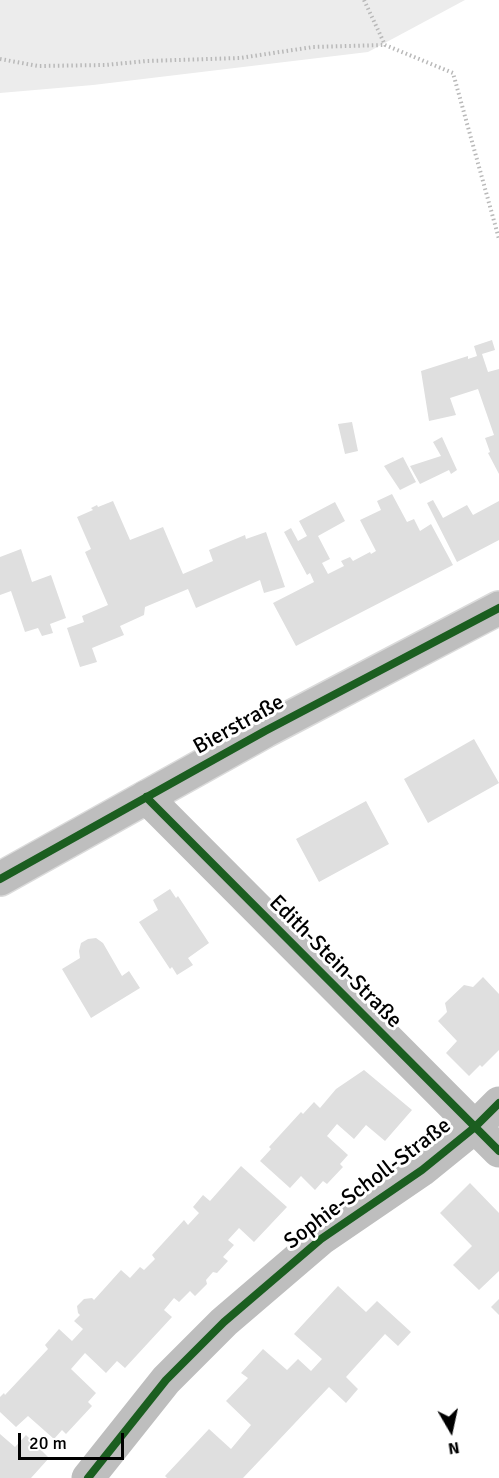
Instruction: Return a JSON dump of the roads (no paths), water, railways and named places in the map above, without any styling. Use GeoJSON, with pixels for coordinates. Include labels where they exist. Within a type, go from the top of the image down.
{"type":"FeatureCollection","features":[{"type":"Feature","properties":{"kind":"street","name":"Bierstraße"},"geometry":{"type":"LineString","coordinates":[[0,879],[275,725],[499,608]]}},
{"type":"Feature","properties":{"kind":"street","name":"Edith-Stein-Straße"},"geometry":{"type":"LineString","coordinates":[[146,797],[499,1151]]}},
{"type":"Feature","properties":{"kind":"street","name":"Sophie-Scholl-Straße"},"geometry":{"type":"LineString","coordinates":[[88,1478],[166,1380],[224,1322],[321,1239],[422,1170],[475,1127],[499,1103]]}}]}
